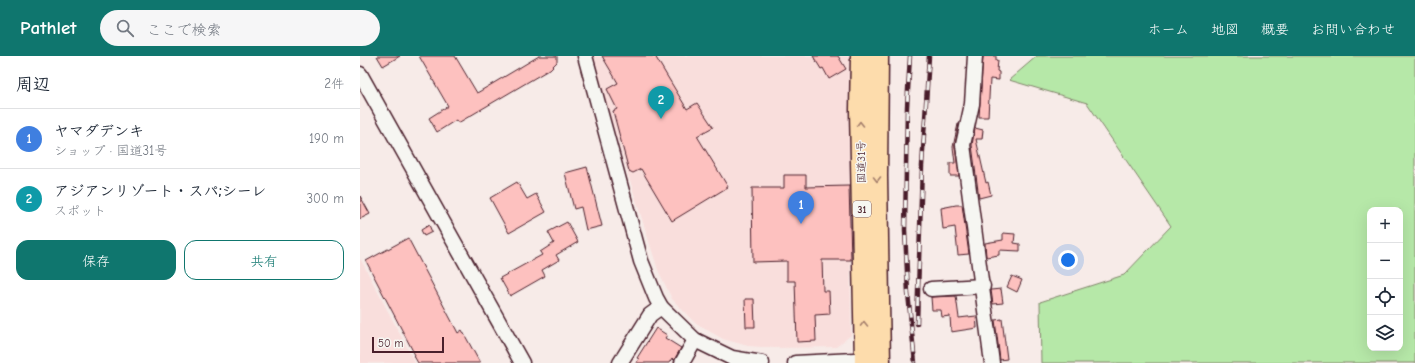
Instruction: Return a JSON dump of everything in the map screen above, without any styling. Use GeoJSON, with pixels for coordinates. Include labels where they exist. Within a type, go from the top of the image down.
{"type":"FeatureCollection","features":[{"type":"Feature","properties":{"kind":"highway","name":"国道31号"},"geometry":{"type":"LineString","coordinates":[[861,56],[860,110],[872,361]]}},
{"type":"Feature","properties":{"kind":"highway","name":"国道31号"},"geometry":{"type":"LineString","coordinates":[[872,361],[877,176],[878,56]]}},
{"type":"Feature","properties":{"kind":"street"},"geometry":{"type":"LineString","coordinates":[[585,56],[641,261],[661,307],[695,340],[732,358],[762,363]]}},
{"type":"Feature","properties":{"kind":"street"},"geometry":{"type":"LineString","coordinates":[[975,56],[972,104],[963,145],[983,286],[992,363]]}},
{"type":"Feature","properties":{"kind":"street"},"geometry":{"type":"LineString","coordinates":[[360,74],[522,363]]}},
{"type":"Feature","properties":{"kind":"street"},"geometry":{"type":"LineString","coordinates":[[931,289],[983,286]]}},
{"type":"Feature","properties":{"kind":"street"},"geometry":{"type":"LineString","coordinates":[[620,363],[650,315],[661,307]]}},
{"type":"Feature","properties":{"kind":"street"},"geometry":{"type":"LineString","coordinates":[[682,363],[695,340]]}},
{"type":"Feature","properties":{"kind":"street"},"geometry":{"type":"LineString","coordinates":[[795,363],[872,361]]}},
{"type":"Feature","properties":{"kind":"shaded area"},"geometry":{"type":"Polygon","coordinates":[[[591,56],[850,56],[851,335],[836,347],[774,348],[748,346],[723,339],[695,323],[672,299],[658,270],[591,56]]]}},
{"type":"Feature","properties":{"kind":"shaded area"},"geometry":{"type":"Polygon","coordinates":[[[361,260],[415,363],[360,363],[361,260]]]}},
{"type":"Feature","properties":{"kind":"green space"},"geometry":{"type":"Polygon","coordinates":[[[1037,56],[1415,56],[1415,363],[1041,363],[1040,302],[1124,275],[1171,226],[1087,103],[1009,80],[1037,56]]]}},
{"type":"Feature","properties":{"kind":"building"},"geometry":{"type":"Polygon","coordinates":[[[377,56],[400,56],[383,66],[377,56]]]}},
{"type":"Feature","properties":{"kind":"building"},"geometry":{"type":"Polygon","coordinates":[[[419,56],[455,56],[477,93],[539,56],[557,56],[557,62],[550,69],[458,123],[456,120],[437,132],[429,118],[448,106],[419,56]]]}},
{"type":"Feature","properties":{"kind":"building"},"geometry":{"type":"Polygon","coordinates":[[[602,56],[655,56],[687,109],[697,103],[713,127],[697,136],[728,187],[672,221],[641,169],[633,173],[629,171],[613,111],[617,109],[607,89],[618,83],[602,56]]]}},
{"type":"Feature","properties":{"kind":"building"},"geometry":{"type":"Polygon","coordinates":[[[813,56],[838,56],[846,69],[829,79],[823,68],[821,69],[813,56]]]}},
{"type":"Feature","properties":{"kind":"building"},"geometry":{"type":"Polygon","coordinates":[[[983,56],[996,56],[996,60],[998,60],[997,71],[999,72],[999,80],[990,79],[988,117],[979,117],[983,56]]]}},
{"type":"Feature","properties":{"kind":"building"},"geometry":{"type":"Polygon","coordinates":[[[958,124],[955,146],[959,176],[950,176],[950,163],[955,163],[953,147],[958,124]]]}},
{"type":"Feature","properties":{"kind":"building"},"geometry":{"type":"Polygon","coordinates":[[[975,128],[983,130],[982,139],[976,139],[986,183],[988,182],[991,195],[979,198],[972,145],[975,128]]]}},
{"type":"Feature","properties":{"kind":"building"},"geometry":{"type":"Polygon","coordinates":[[[587,167],[602,226],[586,230],[581,207],[574,209],[565,173],[587,167]]]}},
{"type":"Feature","properties":{"kind":"building"},"geometry":{"type":"Polygon","coordinates":[[[784,175],[806,175],[806,187],[849,186],[851,260],[822,260],[823,291],[829,291],[830,314],[815,315],[816,341],[797,342],[795,281],[787,281],[787,261],[753,262],[752,188],[784,188],[784,175]]]}},
{"type":"Feature","properties":{"kind":"building"},"geometry":{"type":"Polygon","coordinates":[[[517,182],[527,199],[536,194],[546,212],[509,233],[490,198],[517,182]]]}},
{"type":"Feature","properties":{"kind":"building"},"geometry":{"type":"Polygon","coordinates":[[[360,196],[370,214],[360,219],[360,196]]]}},
{"type":"Feature","properties":{"kind":"building"},"geometry":{"type":"Polygon","coordinates":[[[962,205],[969,254],[958,255],[955,227],[943,229],[941,208],[962,205]]]}},
{"type":"Feature","properties":{"kind":"building"},"geometry":{"type":"Polygon","coordinates":[[[567,222],[578,242],[556,255],[559,260],[542,270],[545,276],[510,296],[500,278],[542,255],[540,252],[554,243],[548,232],[567,222]]]}},
{"type":"Feature","properties":{"kind":"building"},"geometry":{"type":"Polygon","coordinates":[[[429,225],[432,232],[424,236],[421,230],[429,225]]]}},
{"type":"Feature","properties":{"kind":"building"},"geometry":{"type":"Polygon","coordinates":[[[1003,233],[1015,234],[1014,243],[1020,244],[1020,251],[999,250],[999,255],[986,257],[985,243],[1003,240],[1003,233]]]}},
{"type":"Feature","properties":{"kind":"building"},"geometry":{"type":"Polygon","coordinates":[[[408,238],[458,333],[462,330],[480,363],[418,363],[366,261],[408,238]]]}},
{"type":"Feature","properties":{"kind":"building"},"geometry":{"type":"Polygon","coordinates":[[[1012,276],[1022,280],[1017,292],[1007,287],[1012,276]]]}},
{"type":"Feature","properties":{"kind":"building"},"geometry":{"type":"Polygon","coordinates":[[[1001,289],[1003,303],[993,304],[991,290],[1001,289]]]}},
{"type":"Feature","properties":{"kind":"building"},"geometry":{"type":"Polygon","coordinates":[[[956,296],[959,318],[976,316],[977,328],[951,332],[950,316],[942,317],[941,310],[932,310],[931,297],[956,296]]]}},
{"type":"Feature","properties":{"kind":"building"},"geometry":{"type":"Polygon","coordinates":[[[745,299],[754,299],[755,327],[746,327],[745,299]]]}},
{"type":"Feature","properties":{"kind":"building"},"geometry":{"type":"Polygon","coordinates":[[[1002,319],[1007,359],[1000,360],[995,320],[1002,319]]]}},
{"type":"Feature","properties":{"kind":"building"},"geometry":{"type":"Polygon","coordinates":[[[656,328],[667,335],[665,338],[681,348],[674,360],[672,358],[669,363],[636,363],[639,359],[637,358],[656,328]]]}},
{"type":"Feature","properties":{"kind":"railway"},"geometry":{"type":"LineString","coordinates":[[910,56],[907,107],[905,230],[908,293],[915,363]]}},
{"type":"Feature","properties":{"kind":"railway"},"geometry":{"type":"LineString","coordinates":[[917,324],[922,166],[929,56]]}},
{"type":"Feature","properties":{"kind":"place","name":"アジアンリゾート・スパ;シーレ"},"geometry":{"type":"Point","coordinates":[661,119]}},
{"type":"Feature","properties":{"kind":"place","name":"ヤマダデンキ"},"geometry":{"type":"Point","coordinates":[801,224]}}]}
